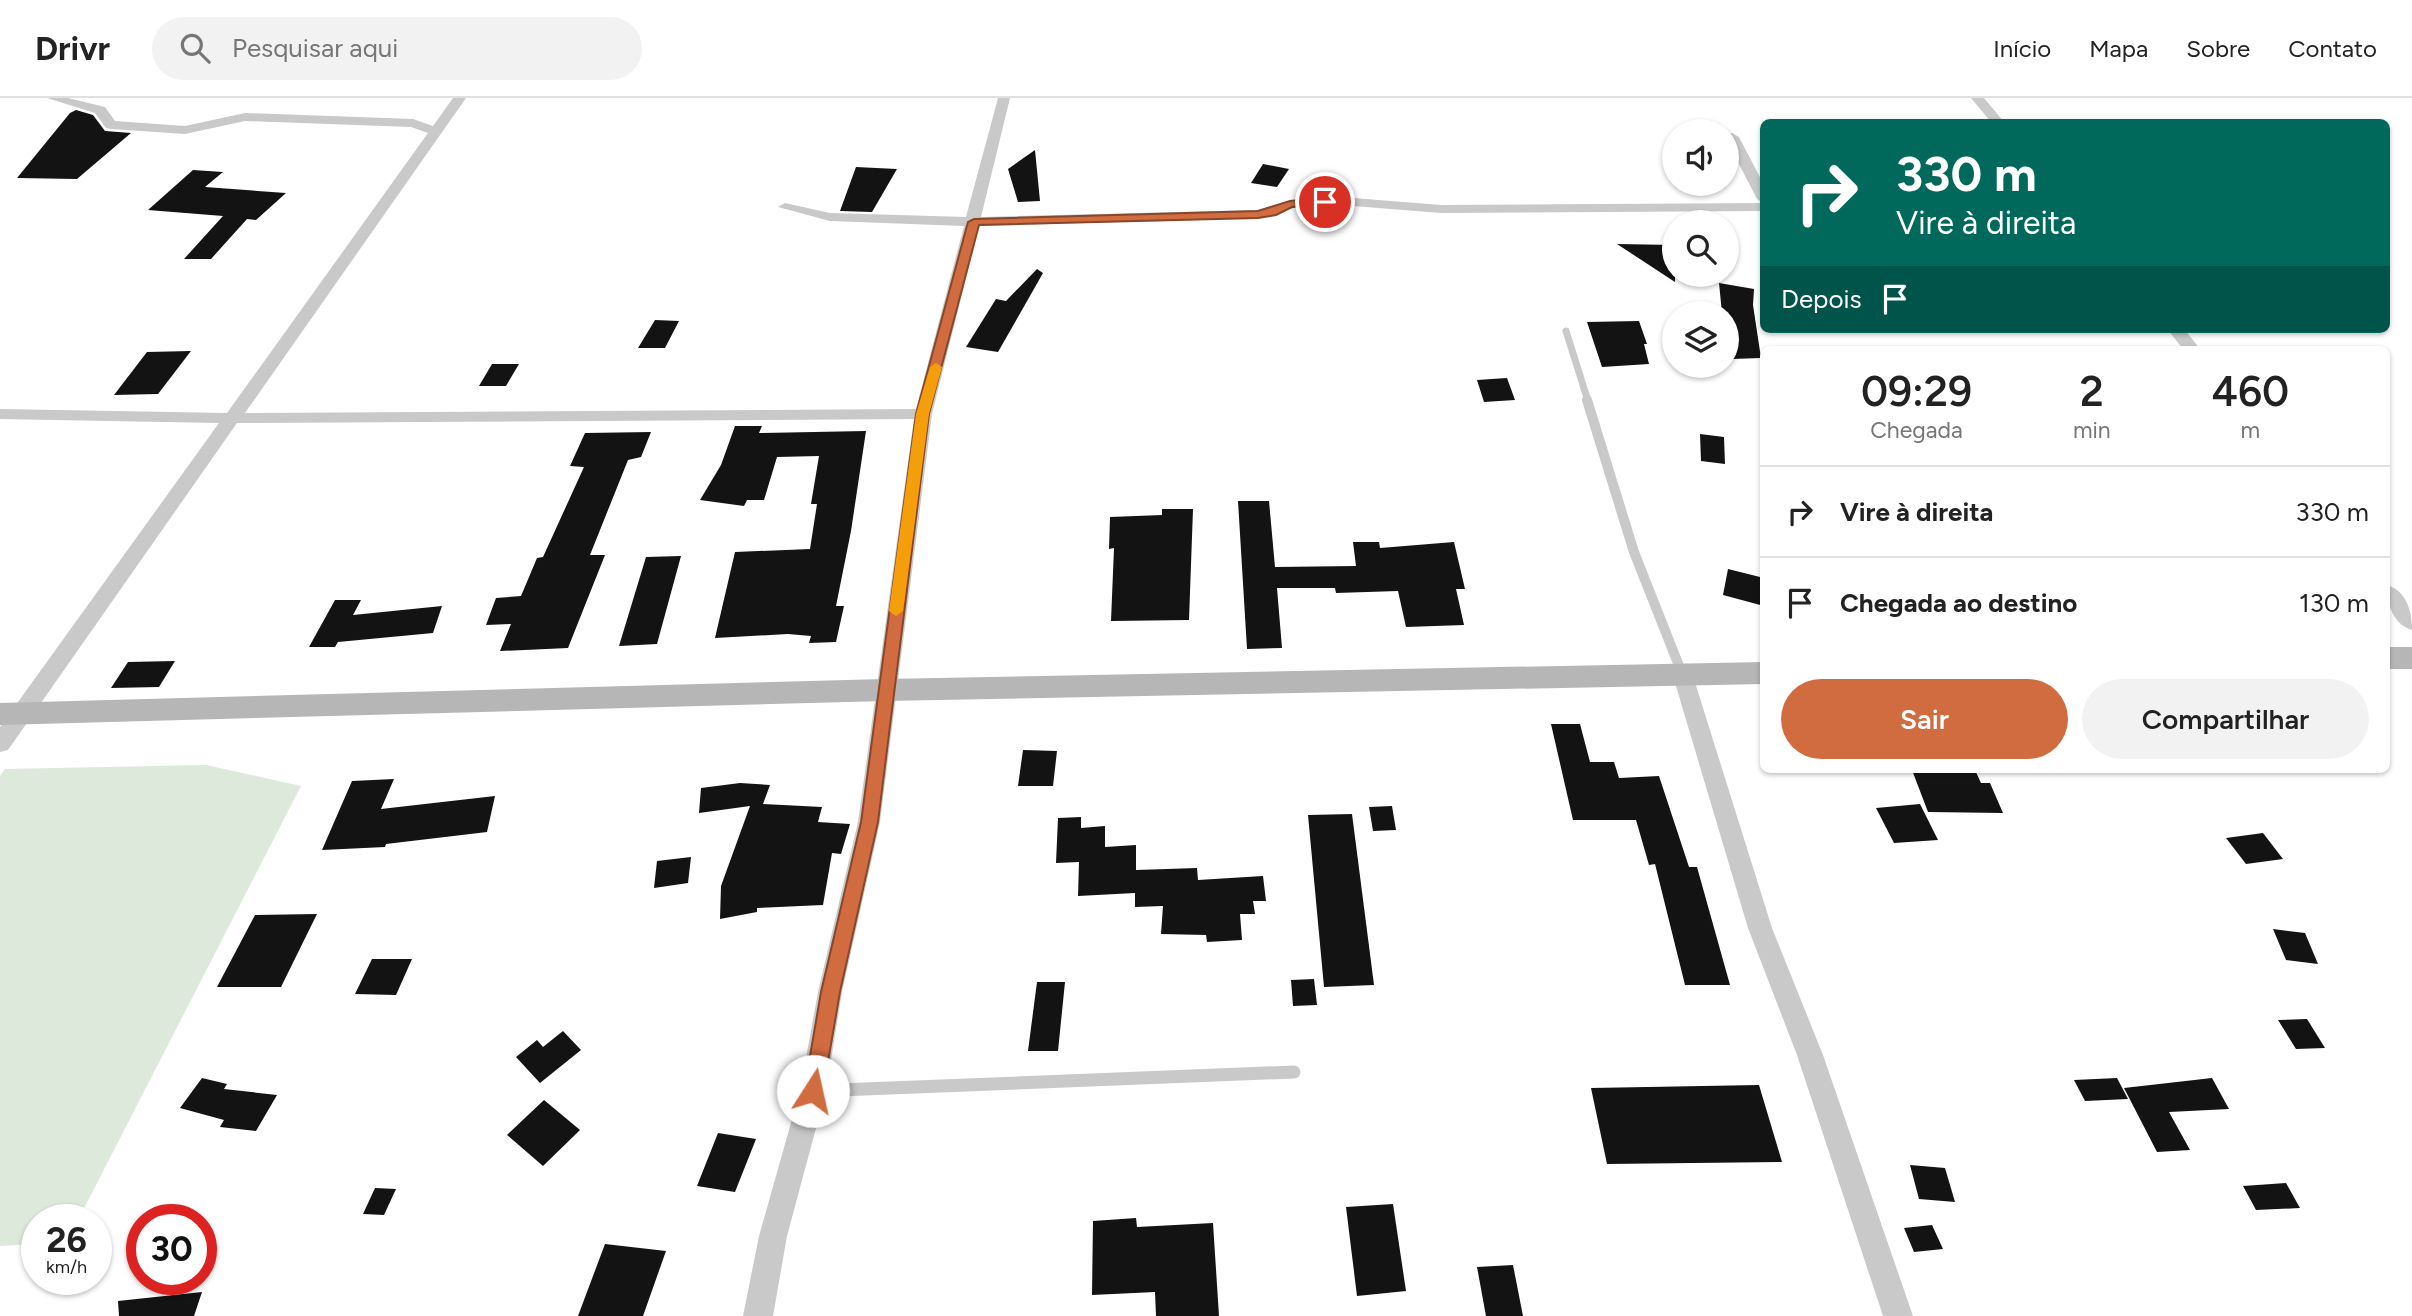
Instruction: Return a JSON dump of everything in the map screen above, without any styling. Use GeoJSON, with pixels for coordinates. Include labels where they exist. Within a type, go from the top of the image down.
{"type":"FeatureCollection","features":[{"type":"Feature","properties":{"kind":"main road"},"geometry":{"type":"LineString","coordinates":[[2390,658],[2412,658]]}},
{"type":"Feature","properties":{"kind":"main road"},"geometry":{"type":"LineString","coordinates":[[10,714],[885,690],[1760,673]]}},
{"type":"Feature","properties":{"kind":"street"},"geometry":{"type":"LineString","coordinates":[[53,98],[100,110],[111,125],[185,130],[229,118],[274,118],[413,123],[437,132]]}},
{"type":"Feature","properties":{"kind":"street"},"geometry":{"type":"LineString","coordinates":[[260,98],[274,118]]}},
{"type":"Feature","properties":{"kind":"street"},"geometry":{"type":"LineString","coordinates":[[0,744],[10,714],[233,418],[460,98]]}},
{"type":"Feature","properties":{"kind":"street"},"geometry":{"type":"LineString","coordinates":[[758,1316],[772,1236],[813,1091],[830,992],[869,822],[923,414],[1004,98]]}},
{"type":"Feature","properties":{"kind":"street"},"geometry":{"type":"LineString","coordinates":[[1977,98],[1995,119]]}},
{"type":"Feature","properties":{"kind":"street"},"geometry":{"type":"LineString","coordinates":[[1739,151],[1760,191]]}},
{"type":"Feature","properties":{"kind":"street"},"geometry":{"type":"LineString","coordinates":[[785,207],[830,217],[974,222],[1258,214],[1272,212],[1290,204],[1320,202],[1463,209],[1760,208]]}},
{"type":"Feature","properties":{"kind":"street"},"geometry":{"type":"LineString","coordinates":[[0,414],[233,418],[923,414]]}},
{"type":"Feature","properties":{"kind":"street"},"geometry":{"type":"LineString","coordinates":[[2390,596],[2412,623]]}},
{"type":"Feature","properties":{"kind":"street"},"geometry":{"type":"LineString","coordinates":[[1683,676],[1760,928],[1810,1055],[1898,1316]]}},
{"type":"Feature","properties":{"kind":"lane"},"geometry":{"type":"LineString","coordinates":[[1566,331],[1634,552],[1683,676]]}},
{"type":"Feature","properties":{"kind":"lane"},"geometry":{"type":"LineString","coordinates":[[813,1091],[1294,1072]]}},
{"type":"Feature","properties":{"kind":"green space"},"geometry":{"type":"Polygon","coordinates":[[[206,765],[301,786],[86,1204],[21,1204],[21,1245],[0,1246],[0,776],[5,769],[206,765]]]}},
{"type":"Feature","properties":{"kind":"building"},"geometry":{"type":"Polygon","coordinates":[[[76,110],[93,115],[105,131],[131,133],[77,179],[17,178],[70,113],[76,110]]]}},
{"type":"Feature","properties":{"kind":"building"},"geometry":{"type":"Polygon","coordinates":[[[1035,150],[1040,201],[1018,202],[1008,169],[1035,150]]]}},
{"type":"Feature","properties":{"kind":"building"},"geometry":{"type":"Polygon","coordinates":[[[1263,164],[1289,169],[1277,187],[1251,183],[1263,164]]]}},
{"type":"Feature","properties":{"kind":"building"},"geometry":{"type":"Polygon","coordinates":[[[856,167],[897,169],[872,212],[840,211],[856,167]]]}},
{"type":"Feature","properties":{"kind":"building"},"geometry":{"type":"Polygon","coordinates":[[[193,170],[223,172],[205,187],[286,193],[256,220],[247,219],[211,259],[184,259],[223,216],[148,210],[193,170]]]}},
{"type":"Feature","properties":{"kind":"building"},"geometry":{"type":"Polygon","coordinates":[[[1617,244],[1662,245],[1662,273],[1617,244]]]}},
{"type":"Feature","properties":{"kind":"building"},"geometry":{"type":"Polygon","coordinates":[[[1037,269],[1043,273],[998,352],[966,347],[996,299],[1006,301],[1037,269]]]}},
{"type":"Feature","properties":{"kind":"building"},"geometry":{"type":"Polygon","coordinates":[[[1719,287],[1754,289],[1753,305],[1760,358],[1739,359],[1739,301],[1721,301],[1719,287]]]}},
{"type":"Feature","properties":{"kind":"building"},"geometry":{"type":"Polygon","coordinates":[[[655,320],[679,321],[665,348],[638,348],[655,320]]]}},
{"type":"Feature","properties":{"kind":"building"},"geometry":{"type":"Polygon","coordinates":[[[1639,321],[1647,344],[1644,344],[1649,364],[1602,367],[1587,322],[1639,321]]]}},
{"type":"Feature","properties":{"kind":"building"},"geometry":{"type":"Polygon","coordinates":[[[191,351],[158,394],[114,395],[147,352],[191,351]]]}},
{"type":"Feature","properties":{"kind":"building"},"geometry":{"type":"Polygon","coordinates":[[[492,364],[519,364],[506,386],[479,386],[492,364]]]}},
{"type":"Feature","properties":{"kind":"building"},"geometry":{"type":"Polygon","coordinates":[[[1507,378],[1515,400],[1484,402],[1477,380],[1507,378]]]}},
{"type":"Feature","properties":{"kind":"building"},"geometry":{"type":"Polygon","coordinates":[[[735,426],[762,426],[759,433],[866,431],[851,531],[836,606],[844,606],[836,642],[809,643],[811,636],[788,634],[715,638],[735,552],[810,549],[817,504],[811,504],[819,456],[777,457],[764,500],[747,500],[744,506],[700,500],[721,465],[735,426]]]}},
{"type":"Feature","properties":{"kind":"building"},"geometry":{"type":"Polygon","coordinates":[[[651,432],[641,457],[628,460],[590,555],[605,555],[568,648],[500,651],[511,624],[486,625],[496,598],[521,596],[537,558],[543,557],[584,467],[570,466],[585,433],[651,432]]]}},
{"type":"Feature","properties":{"kind":"building"},"geometry":{"type":"Polygon","coordinates":[[[1700,434],[1724,437],[1725,464],[1701,461],[1700,434]]]}},
{"type":"Feature","properties":{"kind":"building"},"geometry":{"type":"Polygon","coordinates":[[[1238,501],[1269,501],[1275,567],[1356,566],[1353,542],[1379,542],[1380,548],[1454,542],[1465,589],[1456,589],[1464,625],[1406,627],[1398,591],[1336,593],[1335,588],[1277,588],[1282,648],[1247,649],[1238,501]]]}},
{"type":"Feature","properties":{"kind":"building"},"geometry":{"type":"Polygon","coordinates":[[[1162,509],[1193,509],[1189,620],[1111,621],[1114,548],[1109,549],[1110,517],[1162,515],[1162,509]]]}},
{"type":"Feature","properties":{"kind":"building"},"geometry":{"type":"Polygon","coordinates":[[[681,556],[657,644],[619,646],[646,557],[681,556]]]}},
{"type":"Feature","properties":{"kind":"building"},"geometry":{"type":"Polygon","coordinates":[[[1728,569],[1760,577],[1760,605],[1723,595],[1728,569]]]}},
{"type":"Feature","properties":{"kind":"building"},"geometry":{"type":"Polygon","coordinates":[[[335,600],[361,600],[353,615],[442,606],[433,633],[338,642],[335,647],[309,647],[335,600]]]}},
{"type":"Feature","properties":{"kind":"building"},"geometry":{"type":"Polygon","coordinates":[[[175,661],[159,687],[111,688],[128,662],[175,661]]]}},
{"type":"Feature","properties":{"kind":"building"},"geometry":{"type":"Polygon","coordinates":[[[1551,724],[1580,724],[1590,762],[1614,762],[1619,778],[1659,776],[1689,867],[1697,867],[1730,985],[1685,985],[1655,864],[1649,865],[1636,820],[1573,820],[1551,724]]]}},
{"type":"Feature","properties":{"kind":"building"},"geometry":{"type":"Polygon","coordinates":[[[1023,750],[1057,751],[1053,786],[1018,786],[1023,750]]]}},
{"type":"Feature","properties":{"kind":"building"},"geometry":{"type":"Polygon","coordinates":[[[1913,773],[1976,773],[1981,783],[1990,783],[2003,813],[1928,812],[1913,773]]]}},
{"type":"Feature","properties":{"kind":"building"},"geometry":{"type":"Polygon","coordinates":[[[394,779],[381,809],[495,796],[487,832],[386,844],[385,847],[322,850],[352,781],[394,779]]]}},
{"type":"Feature","properties":{"kind":"building"},"geometry":{"type":"Polygon","coordinates":[[[740,783],[770,785],[763,804],[822,807],[818,822],[850,824],[841,854],[832,853],[823,905],[757,908],[757,912],[720,919],[721,886],[750,806],[699,813],[701,788],[740,783]]]}},
{"type":"Feature","properties":{"kind":"building"},"geometry":{"type":"Polygon","coordinates":[[[1920,804],[1938,840],[1894,843],[1876,808],[1920,804]]]}},
{"type":"Feature","properties":{"kind":"building"},"geometry":{"type":"Polygon","coordinates":[[[1392,806],[1396,830],[1373,831],[1369,807],[1392,806]]]}},
{"type":"Feature","properties":{"kind":"building"},"geometry":{"type":"Polygon","coordinates":[[[1352,814],[1374,985],[1324,987],[1308,815],[1352,814]]]}},
{"type":"Feature","properties":{"kind":"building"},"geometry":{"type":"Polygon","coordinates":[[[1081,817],[1081,828],[1105,826],[1105,847],[1136,845],[1136,870],[1197,868],[1198,880],[1263,876],[1266,901],[1253,901],[1255,914],[1240,914],[1242,940],[1207,942],[1206,935],[1161,934],[1163,906],[1135,907],[1135,893],[1078,896],[1079,862],[1056,863],[1058,818],[1081,817]]]}},
{"type":"Feature","properties":{"kind":"building"},"geometry":{"type":"Polygon","coordinates":[[[2263,833],[2283,859],[2246,864],[2226,838],[2263,833]]]}},
{"type":"Feature","properties":{"kind":"building"},"geometry":{"type":"Polygon","coordinates":[[[691,857],[688,883],[654,888],[657,861],[691,857]]]}},
{"type":"Feature","properties":{"kind":"building"},"geometry":{"type":"Polygon","coordinates":[[[317,914],[281,987],[217,987],[255,915],[317,914]]]}},
{"type":"Feature","properties":{"kind":"building"},"geometry":{"type":"Polygon","coordinates":[[[2273,929],[2305,933],[2318,964],[2286,960],[2273,929]]]}},
{"type":"Feature","properties":{"kind":"building"},"geometry":{"type":"Polygon","coordinates":[[[372,959],[412,959],[396,995],[355,994],[372,959]]]}},
{"type":"Feature","properties":{"kind":"building"},"geometry":{"type":"Polygon","coordinates":[[[1314,979],[1317,1005],[1293,1006],[1291,980],[1314,979]]]}},
{"type":"Feature","properties":{"kind":"building"},"geometry":{"type":"Polygon","coordinates":[[[1037,982],[1065,982],[1058,1051],[1028,1051],[1037,982]]]}},
{"type":"Feature","properties":{"kind":"building"},"geometry":{"type":"Polygon","coordinates":[[[2307,1019],[2325,1048],[2296,1049],[2278,1020],[2307,1019]]]}},
{"type":"Feature","properties":{"kind":"building"},"geometry":{"type":"Polygon","coordinates":[[[563,1031],[581,1050],[540,1083],[516,1057],[537,1040],[543,1047],[563,1031]]]}},
{"type":"Feature","properties":{"kind":"building"},"geometry":{"type":"Polygon","coordinates":[[[202,1078],[227,1084],[224,1089],[277,1095],[256,1131],[220,1127],[224,1120],[180,1108],[202,1078]]]}},
{"type":"Feature","properties":{"kind":"building"},"geometry":{"type":"Polygon","coordinates":[[[2117,1078],[2128,1099],[2085,1101],[2074,1080],[2117,1078]]]}},
{"type":"Feature","properties":{"kind":"building"},"geometry":{"type":"Polygon","coordinates":[[[2212,1078],[2229,1109],[2169,1112],[2190,1150],[2157,1152],[2124,1088],[2212,1078]]]}},
{"type":"Feature","properties":{"kind":"building"},"geometry":{"type":"Polygon","coordinates":[[[1759,1085],[1782,1162],[1607,1164],[1591,1088],[1759,1085]]]}},
{"type":"Feature","properties":{"kind":"building"},"geometry":{"type":"Polygon","coordinates":[[[544,1100],[580,1130],[543,1166],[507,1135],[544,1100]]]}},
{"type":"Feature","properties":{"kind":"building"},"geometry":{"type":"Polygon","coordinates":[[[718,1133],[756,1139],[735,1192],[697,1186],[718,1133]]]}},
{"type":"Feature","properties":{"kind":"building"},"geometry":{"type":"Polygon","coordinates":[[[1910,1165],[1945,1168],[1955,1202],[1919,1199],[1910,1165]]]}},
{"type":"Feature","properties":{"kind":"building"},"geometry":{"type":"Polygon","coordinates":[[[2286,1183],[2300,1208],[2256,1210],[2243,1186],[2286,1183]]]}},
{"type":"Feature","properties":{"kind":"building"},"geometry":{"type":"Polygon","coordinates":[[[375,1188],[396,1189],[384,1215],[363,1214],[375,1188]]]}},
{"type":"Feature","properties":{"kind":"building"},"geometry":{"type":"Polygon","coordinates":[[[1393,1204],[1406,1291],[1357,1296],[1346,1207],[1393,1204]]]}},
{"type":"Feature","properties":{"kind":"building"},"geometry":{"type":"Polygon","coordinates":[[[1136,1218],[1137,1227],[1213,1223],[1219,1316],[1156,1316],[1155,1292],[1092,1295],[1093,1221],[1136,1218]]]}},
{"type":"Feature","properties":{"kind":"building"},"geometry":{"type":"Polygon","coordinates":[[[1932,1225],[1943,1249],[1914,1252],[1904,1228],[1932,1225]]]}},
{"type":"Feature","properties":{"kind":"building"},"geometry":{"type":"Polygon","coordinates":[[[605,1244],[666,1251],[643,1316],[578,1316],[605,1244]]]}},
{"type":"Feature","properties":{"kind":"building"},"geometry":{"type":"Polygon","coordinates":[[[1513,1265],[1523,1316],[1486,1316],[1477,1267],[1513,1265]]]}},
{"type":"Feature","properties":{"kind":"building"},"geometry":{"type":"Polygon","coordinates":[[[201,1295],[194,1316],[119,1316],[118,1301],[201,1295]]]}},
{"type":"Feature","properties":{"kind":"slow traffic"},"geometry":{"type":"LineString","coordinates":[[896,611],[923,414],[936,367]]}},
{"type":"Feature","properties":{"kind":"route"},"geometry":{"type":"LineString","coordinates":[[813,1091],[830,992],[869,822],[923,414],[974,222],[1258,214],[1272,212],[1290,204],[1325,202]]}}]}
